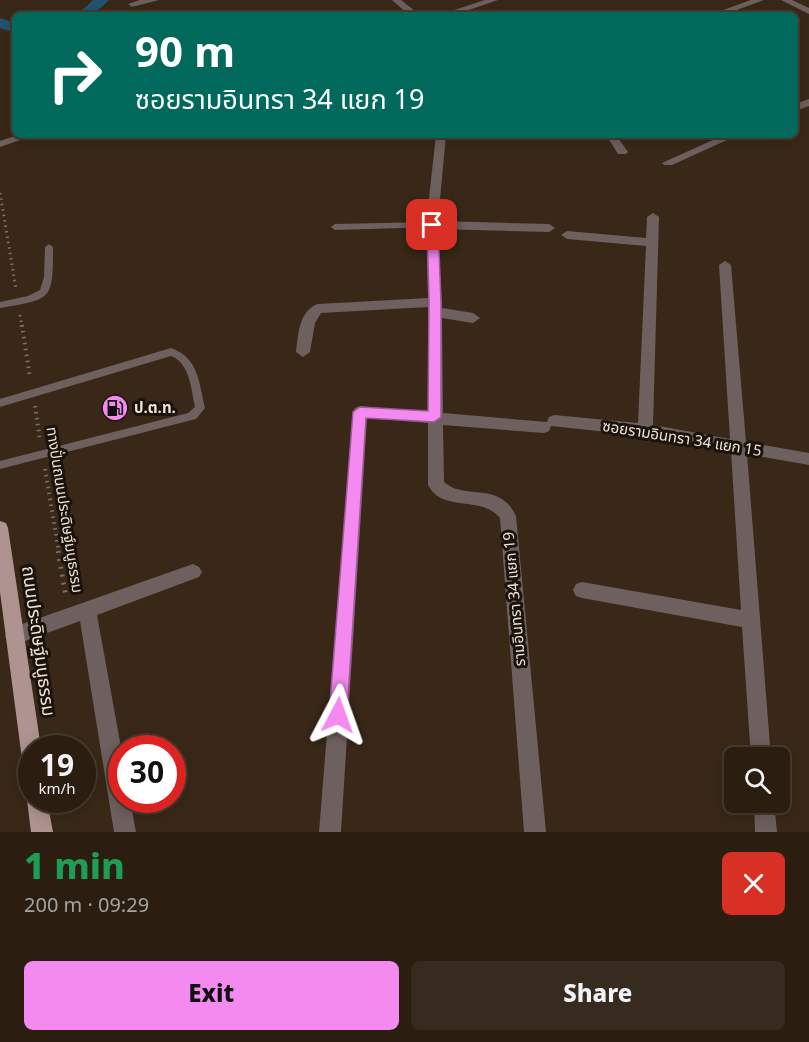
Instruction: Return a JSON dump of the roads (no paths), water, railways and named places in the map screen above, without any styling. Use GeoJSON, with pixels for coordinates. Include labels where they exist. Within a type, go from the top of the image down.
{"type":"FeatureCollection","features":[{"type":"Feature","properties":{"kind":"main road","name":"ถนนประดิษฐ์มนูธรรม"},"geometry":{"type":"LineString","coordinates":[[0,528],[28,735]]}},
{"type":"Feature","properties":{"kind":"main road"},"geometry":{"type":"LineString","coordinates":[[39,813],[42,832]]}},
{"type":"Feature","properties":{"kind":"street"},"geometry":{"type":"LineString","coordinates":[[132,4],[155,0]]}},
{"type":"Feature","properties":{"kind":"street"},"geometry":{"type":"LineString","coordinates":[[396,0],[411,12]]}},
{"type":"Feature","properties":{"kind":"street"},"geometry":{"type":"LineString","coordinates":[[454,12],[494,0]]}},
{"type":"Feature","properties":{"kind":"street"},"geometry":{"type":"LineString","coordinates":[[724,12],[760,0]]}},
{"type":"Feature","properties":{"kind":"street"},"geometry":{"type":"LineString","coordinates":[[785,0],[809,11]]}},
{"type":"Feature","properties":{"kind":"street"},"geometry":{"type":"LineString","coordinates":[[0,144],[18,138]]}},
{"type":"Feature","properties":{"kind":"street"},"geometry":{"type":"LineString","coordinates":[[434,417],[435,307],[432,225],[441,138]]}},
{"type":"Feature","properties":{"kind":"street"},"geometry":{"type":"LineString","coordinates":[[613,138],[622,152]]}},
{"type":"Feature","properties":{"kind":"street"},"geometry":{"type":"LineString","coordinates":[[668,163],[726,138]]}},
{"type":"Feature","properties":{"kind":"street"},"geometry":{"type":"LineString","coordinates":[[645,430],[653,217]]}},
{"type":"Feature","properties":{"kind":"street"},"geometry":{"type":"LineString","coordinates":[[432,225],[549,228]]}},
{"type":"Feature","properties":{"kind":"street"},"geometry":{"type":"LineString","coordinates":[[567,235],[652,243]]}},
{"type":"Feature","properties":{"kind":"street"},"geometry":{"type":"LineString","coordinates":[[725,264],[760,747]]}},
{"type":"Feature","properties":{"kind":"street"},"geometry":{"type":"LineString","coordinates":[[303,352],[308,321],[312,313],[318,309],[435,307],[472,318]]}},
{"type":"Feature","properties":{"kind":"street","name":"ซอยรามอินทรา 34 แยก 15"},"geometry":{"type":"LineString","coordinates":[[330,832],[360,412],[645,430],[809,459]]}},
{"type":"Feature","properties":{"kind":"street","name":"รามอินทรา 34 แยก 19"},"geometry":{"type":"LineString","coordinates":[[434,417],[438,488],[444,493],[490,499],[508,516],[535,832]]}},
{"type":"Feature","properties":{"kind":"street"},"geometry":{"type":"LineString","coordinates":[[14,636],[193,572]]}},
{"type":"Feature","properties":{"kind":"street"},"geometry":{"type":"LineString","coordinates":[[582,590],[751,620]]}},
{"type":"Feature","properties":{"kind":"street"},"geometry":{"type":"LineString","coordinates":[[78,613],[125,832]]}},
{"type":"Feature","properties":{"kind":"street"},"geometry":{"type":"LineString","coordinates":[[765,813],[766,832]]}},
{"type":"Feature","properties":{"kind":"lane"},"geometry":{"type":"LineString","coordinates":[[733,9],[738,12]]}},
{"type":"Feature","properties":{"kind":"lane"},"geometry":{"type":"LineString","coordinates":[[335,227],[432,225]]}},
{"type":"Feature","properties":{"kind":"lane"},"geometry":{"type":"LineString","coordinates":[[0,305],[36,298],[45,293],[49,286],[49,247]]}},
{"type":"Feature","properties":{"kind":"lane"},"geometry":{"type":"LineString","coordinates":[[0,404],[171,352],[183,357],[190,365],[200,408],[192,416],[180,420],[0,465]]}},
{"type":"Feature","properties":{"kind":"waterway"},"geometry":{"type":"LineString","coordinates":[[88,12],[102,0]]}},
{"type":"Feature","properties":{"kind":"waterway"},"geometry":{"type":"LineString","coordinates":[[0,22],[12,28]]}},
{"type":"Feature","properties":{"kind":"place","name":"ป.ต.ท."},"geometry":{"type":"Point","coordinates":[115,408]}}]}
